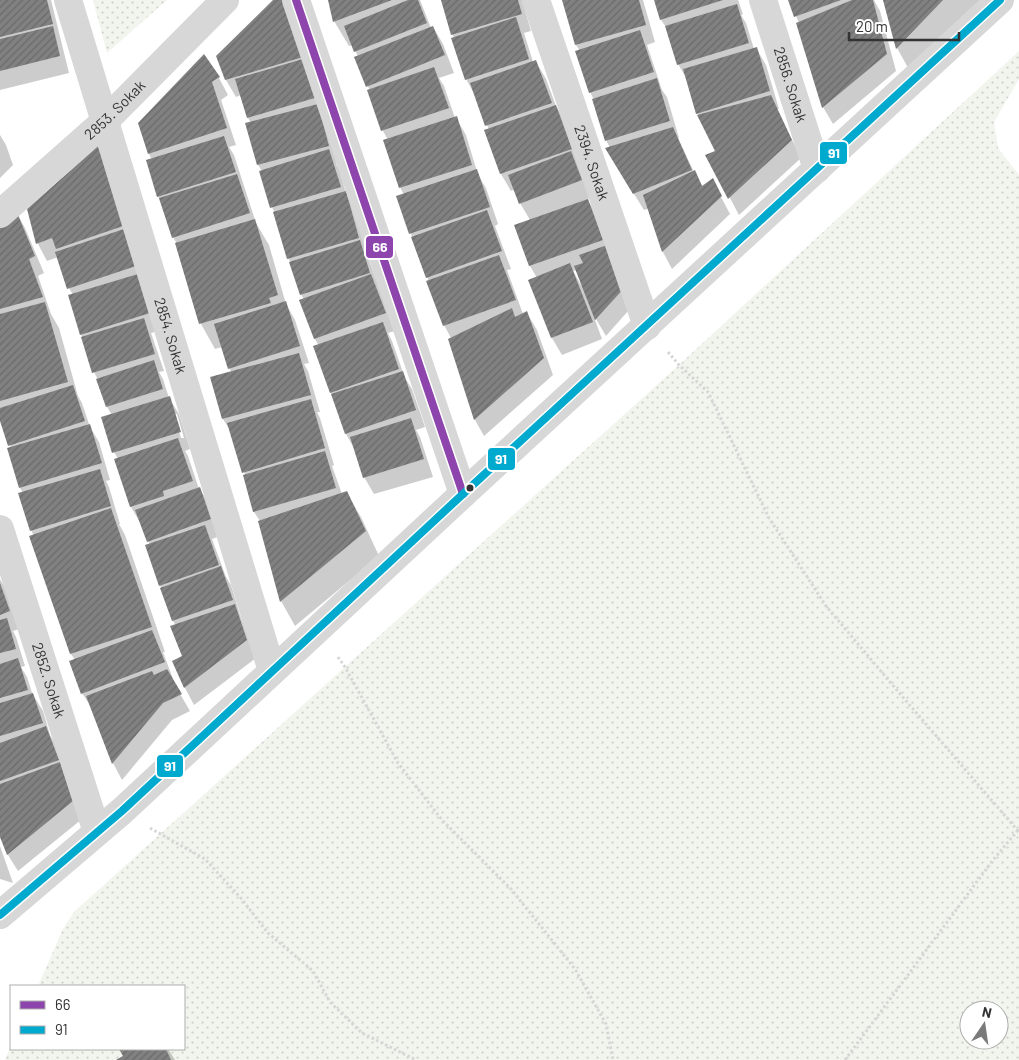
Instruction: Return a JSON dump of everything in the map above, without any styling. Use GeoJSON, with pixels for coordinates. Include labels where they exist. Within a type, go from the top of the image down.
{"type":"FeatureCollection","features":[{"type":"Feature","properties":{"kind":"street","name":"2854. Sokak"},"geometry":{"type":"LineString","coordinates":[[68,0],[272,671]]}},
{"type":"Feature","properties":{"kind":"street","name":"2853. Sokak"},"geometry":{"type":"LineString","coordinates":[[0,214],[105,121],[225,0]]}},
{"type":"Feature","properties":{"kind":"street"},"geometry":{"type":"LineString","coordinates":[[296,0],[463,494]]}},
{"type":"Feature","properties":{"kind":"street","name":"2394. Sokak"},"geometry":{"type":"LineString","coordinates":[[536,0],[647,326]]}},
{"type":"Feature","properties":{"kind":"street","name":"2856. Sokak"},"geometry":{"type":"LineString","coordinates":[[763,0],[817,169]]}},
{"type":"Feature","properties":{"kind":"street"},"geometry":{"type":"LineString","coordinates":[[0,916],[122,811],[817,169],[993,3]]}},
{"type":"Feature","properties":{"kind":"street","name":"2852. Sokak"},"geometry":{"type":"LineString","coordinates":[[0,529],[97,832]]}},
{"type":"Feature","properties":{"kind":"path"},"geometry":{"type":"LineString","coordinates":[[647,326],[679,365],[708,392],[769,518],[826,606],[1018,831],[993,860],[845,1060]]}},
{"type":"Feature","properties":{"kind":"path"},"geometry":{"type":"LineString","coordinates":[[319,629],[345,667],[398,763],[442,820],[511,890],[575,969],[606,1024],[613,1060]]}},
{"type":"Feature","properties":{"kind":"path"},"geometry":{"type":"LineString","coordinates":[[122,811],[204,859],[240,897],[268,933],[313,971],[330,1002],[362,1033],[416,1060]]}},
{"type":"Feature","properties":{"kind":"shaded area"},"geometry":{"type":"Polygon","coordinates":[[[93,0],[167,0],[107,53],[93,0]]]}},
{"type":"Feature","properties":{"kind":"shaded area"},"geometry":{"type":"Polygon","coordinates":[[[1019,51],[1019,79],[994,122],[998,148],[1019,175],[1019,1060],[5,1060],[10,1048],[10,1050],[185,1050],[185,985],[38,985],[63,929],[74,912],[679,365],[1019,51]]]}},
{"type":"Feature","properties":{"kind":"building"},"geometry":{"type":"Polygon","coordinates":[[[0,0],[47,0],[53,24],[0,37],[0,0]]]}},
{"type":"Feature","properties":{"kind":"building"},"geometry":{"type":"Polygon","coordinates":[[[273,0],[292,0],[310,55],[225,80],[216,56],[273,0]]]}},
{"type":"Feature","properties":{"kind":"building"},"geometry":{"type":"Polygon","coordinates":[[[328,0],[392,0],[333,22],[328,0]]]}},
{"type":"Feature","properties":{"kind":"building"},"geometry":{"type":"Polygon","coordinates":[[[408,0],[418,0],[427,23],[354,52],[344,26],[408,0]]]}},
{"type":"Feature","properties":{"kind":"building"},"geometry":{"type":"Polygon","coordinates":[[[441,0],[518,0],[522,14],[451,35],[441,0]]]}},
{"type":"Feature","properties":{"kind":"building"},"geometry":{"type":"Polygon","coordinates":[[[562,0],[639,0],[646,25],[575,45],[562,0]]]}},
{"type":"Feature","properties":{"kind":"building"},"geometry":{"type":"Polygon","coordinates":[[[654,0],[723,0],[660,20],[654,0]]]}},
{"type":"Feature","properties":{"kind":"building"},"geometry":{"type":"Polygon","coordinates":[[[788,0],[841,0],[794,17],[788,0]]]}},
{"type":"Feature","properties":{"kind":"building"},"geometry":{"type":"Polygon","coordinates":[[[852,0],[873,0],[887,54],[822,108],[796,23],[852,0]]]}},
{"type":"Feature","properties":{"kind":"building"},"geometry":{"type":"Polygon","coordinates":[[[883,0],[943,0],[896,49],[883,0]]]}},
{"type":"Feature","properties":{"kind":"building"},"geometry":{"type":"Polygon","coordinates":[[[737,4],[749,43],[677,65],[665,26],[737,4]]]}},
{"type":"Feature","properties":{"kind":"building"},"geometry":{"type":"Polygon","coordinates":[[[516,17],[529,59],[465,80],[451,38],[516,17]]]}},
{"type":"Feature","properties":{"kind":"building"},"geometry":{"type":"Polygon","coordinates":[[[53,26],[60,56],[0,71],[0,39],[53,26]]]}},
{"type":"Feature","properties":{"kind":"building"},"geometry":{"type":"Polygon","coordinates":[[[433,26],[445,55],[366,87],[354,57],[433,26]]]}},
{"type":"Feature","properties":{"kind":"building"},"geometry":{"type":"Polygon","coordinates":[[[640,30],[654,72],[589,93],[575,51],[640,30]]]}},
{"type":"Feature","properties":{"kind":"building"},"geometry":{"type":"Polygon","coordinates":[[[757,47],[770,91],[696,114],[683,69],[757,47]]]}},
{"type":"Feature","properties":{"kind":"building"},"geometry":{"type":"Polygon","coordinates":[[[204,54],[220,77],[212,82],[227,128],[148,154],[138,123],[204,54]]]}},
{"type":"Feature","properties":{"kind":"building"},"geometry":{"type":"Polygon","coordinates":[[[306,58],[318,97],[247,118],[235,79],[306,58]]]}},
{"type":"Feature","properties":{"kind":"building"},"geometry":{"type":"Polygon","coordinates":[[[536,60],[552,103],[485,126],[470,83],[536,60]]]}},
{"type":"Feature","properties":{"kind":"building"},"geometry":{"type":"Polygon","coordinates":[[[434,67],[449,108],[381,131],[367,90],[434,67]]]}},
{"type":"Feature","properties":{"kind":"building"},"geometry":{"type":"Polygon","coordinates":[[[657,78],[670,121],[605,141],[592,99],[657,78]]]}},
{"type":"Feature","properties":{"kind":"building"},"geometry":{"type":"Polygon","coordinates":[[[771,95],[792,140],[728,199],[705,155],[715,151],[697,115],[771,95]]]}},
{"type":"Feature","properties":{"kind":"building"},"geometry":{"type":"Polygon","coordinates":[[[318,104],[329,146],[257,165],[245,123],[318,104]]]}},
{"type":"Feature","properties":{"kind":"building"},"geometry":{"type":"Polygon","coordinates":[[[556,105],[572,149],[500,174],[484,130],[556,105]]]}},
{"type":"Feature","properties":{"kind":"building"},"geometry":{"type":"Polygon","coordinates":[[[457,116],[472,165],[399,188],[383,140],[457,116]]]}},
{"type":"Feature","properties":{"kind":"building"},"geometry":{"type":"Polygon","coordinates":[[[673,127],[692,170],[633,194],[605,148],[673,127]]]}},
{"type":"Feature","properties":{"kind":"building"},"geometry":{"type":"Polygon","coordinates":[[[224,136],[236,172],[157,197],[146,160],[224,136]]]}},
{"type":"Feature","properties":{"kind":"building"},"geometry":{"type":"Polygon","coordinates":[[[98,146],[126,225],[56,249],[52,238],[36,244],[27,209],[98,146]]]}},
{"type":"Feature","properties":{"kind":"building"},"geometry":{"type":"Polygon","coordinates":[[[329,149],[341,187],[270,208],[259,171],[329,149]]]}},
{"type":"Feature","properties":{"kind":"building"},"geometry":{"type":"Polygon","coordinates":[[[571,151],[582,180],[519,204],[508,175],[571,151]]]}},
{"type":"Feature","properties":{"kind":"building"},"geometry":{"type":"Polygon","coordinates":[[[477,169],[490,207],[409,234],[396,196],[477,169]]]}},
{"type":"Feature","properties":{"kind":"building"},"geometry":{"type":"Polygon","coordinates":[[[695,170],[702,186],[713,178],[722,196],[662,252],[643,195],[695,170]]]}},
{"type":"Feature","properties":{"kind":"building"},"geometry":{"type":"Polygon","coordinates":[[[237,174],[250,213],[172,238],[159,198],[237,174]]]}},
{"type":"Feature","properties":{"kind":"building"},"geometry":{"type":"Polygon","coordinates":[[[346,191],[359,238],[287,259],[273,212],[346,191]]]}},
{"type":"Feature","properties":{"kind":"building"},"geometry":{"type":"Polygon","coordinates":[[[588,199],[603,240],[529,266],[514,225],[588,199]]]}},
{"type":"Feature","properties":{"kind":"building"},"geometry":{"type":"Polygon","coordinates":[[[16,210],[35,256],[29,259],[43,297],[0,309],[0,224],[16,210]]]}},
{"type":"Feature","properties":{"kind":"building"},"geometry":{"type":"Polygon","coordinates":[[[487,210],[502,251],[426,278],[411,237],[487,210]]]}},
{"type":"Feature","properties":{"kind":"building"},"geometry":{"type":"Polygon","coordinates":[[[255,219],[278,295],[269,298],[271,303],[199,324],[175,243],[255,219]]]}},
{"type":"Feature","properties":{"kind":"building"},"geometry":{"type":"Polygon","coordinates":[[[124,229],[136,266],[67,289],[55,252],[124,229]]]}},
{"type":"Feature","properties":{"kind":"building"},"geometry":{"type":"Polygon","coordinates":[[[360,240],[370,273],[300,295],[289,262],[360,240]]]}},
{"type":"Feature","properties":{"kind":"building"},"geometry":{"type":"Polygon","coordinates":[[[610,244],[627,285],[595,320],[574,266],[583,263],[579,255],[610,244]]]}},
{"type":"Feature","properties":{"kind":"building"},"geometry":{"type":"Polygon","coordinates":[[[499,255],[516,300],[443,326],[426,281],[499,255]]]}},
{"type":"Feature","properties":{"kind":"building"},"geometry":{"type":"Polygon","coordinates":[[[570,263],[593,322],[551,338],[528,280],[570,263]]]}},
{"type":"Feature","properties":{"kind":"building"},"geometry":{"type":"Polygon","coordinates":[[[138,274],[150,313],[80,335],[68,295],[138,274]]]}},
{"type":"Feature","properties":{"kind":"building"},"geometry":{"type":"Polygon","coordinates":[[[371,274],[386,313],[314,339],[299,300],[371,274]]]}},
{"type":"Feature","properties":{"kind":"building"},"geometry":{"type":"Polygon","coordinates":[[[286,301],[300,346],[228,369],[214,324],[286,301]]]}},
{"type":"Feature","properties":{"kind":"building"},"geometry":{"type":"Polygon","coordinates":[[[45,302],[68,382],[0,401],[0,314],[45,302]]]}},
{"type":"Feature","properties":{"kind":"building"},"geometry":{"type":"Polygon","coordinates":[[[512,308],[515,317],[527,311],[544,358],[474,420],[448,339],[512,308]]]}},
{"type":"Feature","properties":{"kind":"building"},"geometry":{"type":"Polygon","coordinates":[[[144,318],[155,354],[92,373],[81,337],[144,318]]]}},
{"type":"Feature","properties":{"kind":"building"},"geometry":{"type":"Polygon","coordinates":[[[383,322],[399,369],[330,393],[313,346],[383,322]]]}},
{"type":"Feature","properties":{"kind":"building"},"geometry":{"type":"Polygon","coordinates":[[[299,353],[311,395],[222,419],[210,377],[299,353]]]}},
{"type":"Feature","properties":{"kind":"building"},"geometry":{"type":"Polygon","coordinates":[[[154,360],[163,389],[106,407],[96,379],[154,360]]]}},
{"type":"Feature","properties":{"kind":"building"},"geometry":{"type":"Polygon","coordinates":[[[403,371],[416,410],[345,434],[331,394],[403,371]]]}},
{"type":"Feature","properties":{"kind":"building"},"geometry":{"type":"Polygon","coordinates":[[[73,385],[85,421],[8,446],[0,421],[0,408],[73,385]]]}},
{"type":"Feature","properties":{"kind":"building"},"geometry":{"type":"Polygon","coordinates":[[[170,396],[181,432],[112,453],[101,417],[170,396]]]}},
{"type":"Feature","properties":{"kind":"building"},"geometry":{"type":"Polygon","coordinates":[[[311,399],[325,448],[242,473],[227,423],[311,399]]]}},
{"type":"Feature","properties":{"kind":"building"},"geometry":{"type":"Polygon","coordinates":[[[411,418],[424,459],[363,478],[350,437],[411,418]]]}},
{"type":"Feature","properties":{"kind":"building"},"geometry":{"type":"Polygon","coordinates":[[[90,424],[102,463],[19,488],[7,448],[90,424]]]}},
{"type":"Feature","properties":{"kind":"building"},"geometry":{"type":"Polygon","coordinates":[[[178,438],[193,481],[163,491],[164,496],[130,507],[114,459],[178,438]]]}},
{"type":"Feature","properties":{"kind":"building"},"geometry":{"type":"Polygon","coordinates":[[[325,451],[336,488],[253,512],[243,475],[325,451]]]}},
{"type":"Feature","properties":{"kind":"building"},"geometry":{"type":"Polygon","coordinates":[[[100,469],[111,506],[30,531],[18,493],[100,469]]]}},
{"type":"Feature","properties":{"kind":"building"},"geometry":{"type":"Polygon","coordinates":[[[200,487],[211,519],[147,542],[135,510],[200,487]]]}},
{"type":"Feature","properties":{"kind":"building"},"geometry":{"type":"Polygon","coordinates":[[[347,491],[366,531],[280,602],[258,521],[347,491]]]}},
{"type":"Feature","properties":{"kind":"building"},"geometry":{"type":"Polygon","coordinates":[[[111,508],[152,627],[70,654],[29,536],[111,508]]]}},
{"type":"Feature","properties":{"kind":"building"},"geometry":{"type":"Polygon","coordinates":[[[205,525],[219,565],[159,586],[145,545],[205,525]]]}},
{"type":"Feature","properties":{"kind":"building"},"geometry":{"type":"Polygon","coordinates":[[[221,566],[233,600],[172,621],[160,588],[221,566]]]}},
{"type":"Feature","properties":{"kind":"building"},"geometry":{"type":"Polygon","coordinates":[[[0,583],[10,611],[0,615],[0,583]]]}},
{"type":"Feature","properties":{"kind":"building"},"geometry":{"type":"Polygon","coordinates":[[[235,604],[247,640],[184,688],[172,661],[182,656],[170,626],[235,604]]]}},
{"type":"Feature","properties":{"kind":"building"},"geometry":{"type":"Polygon","coordinates":[[[7,618],[16,649],[0,653],[0,620],[7,618]]]}},
{"type":"Feature","properties":{"kind":"building"},"geometry":{"type":"Polygon","coordinates":[[[152,630],[165,662],[81,694],[69,661],[152,630]]]}},
{"type":"Feature","properties":{"kind":"building"},"geometry":{"type":"Polygon","coordinates":[[[18,658],[28,690],[0,698],[0,664],[18,658]]]}},
{"type":"Feature","properties":{"kind":"building"},"geometry":{"type":"Polygon","coordinates":[[[167,669],[182,694],[163,703],[112,764],[86,696],[152,671],[154,675],[167,669]]]}},
{"type":"Feature","properties":{"kind":"building"},"geometry":{"type":"Polygon","coordinates":[[[33,693],[43,723],[0,736],[0,703],[33,693]]]}},
{"type":"Feature","properties":{"kind":"building"},"geometry":{"type":"Polygon","coordinates":[[[46,726],[59,760],[0,781],[0,743],[46,726]]]}},
{"type":"Feature","properties":{"kind":"building"},"geometry":{"type":"Polygon","coordinates":[[[60,762],[73,801],[7,855],[0,837],[0,784],[60,762]]]}},
{"type":"Feature","properties":{"kind":"building"},"geometry":{"type":"Polygon","coordinates":[[[120,1050],[166,1050],[171,1060],[116,1060],[123,1056],[120,1050]]]}},
{"type":"Feature","properties":{"kind":"transit line","name":"66"},"geometry":{"type":"LineString","coordinates":[[296,0],[463,494]]}},
{"type":"Feature","properties":{"kind":"transit line","name":"91"},"geometry":{"type":"LineString","coordinates":[[0,915],[122,811],[1000,0]]}}]}
